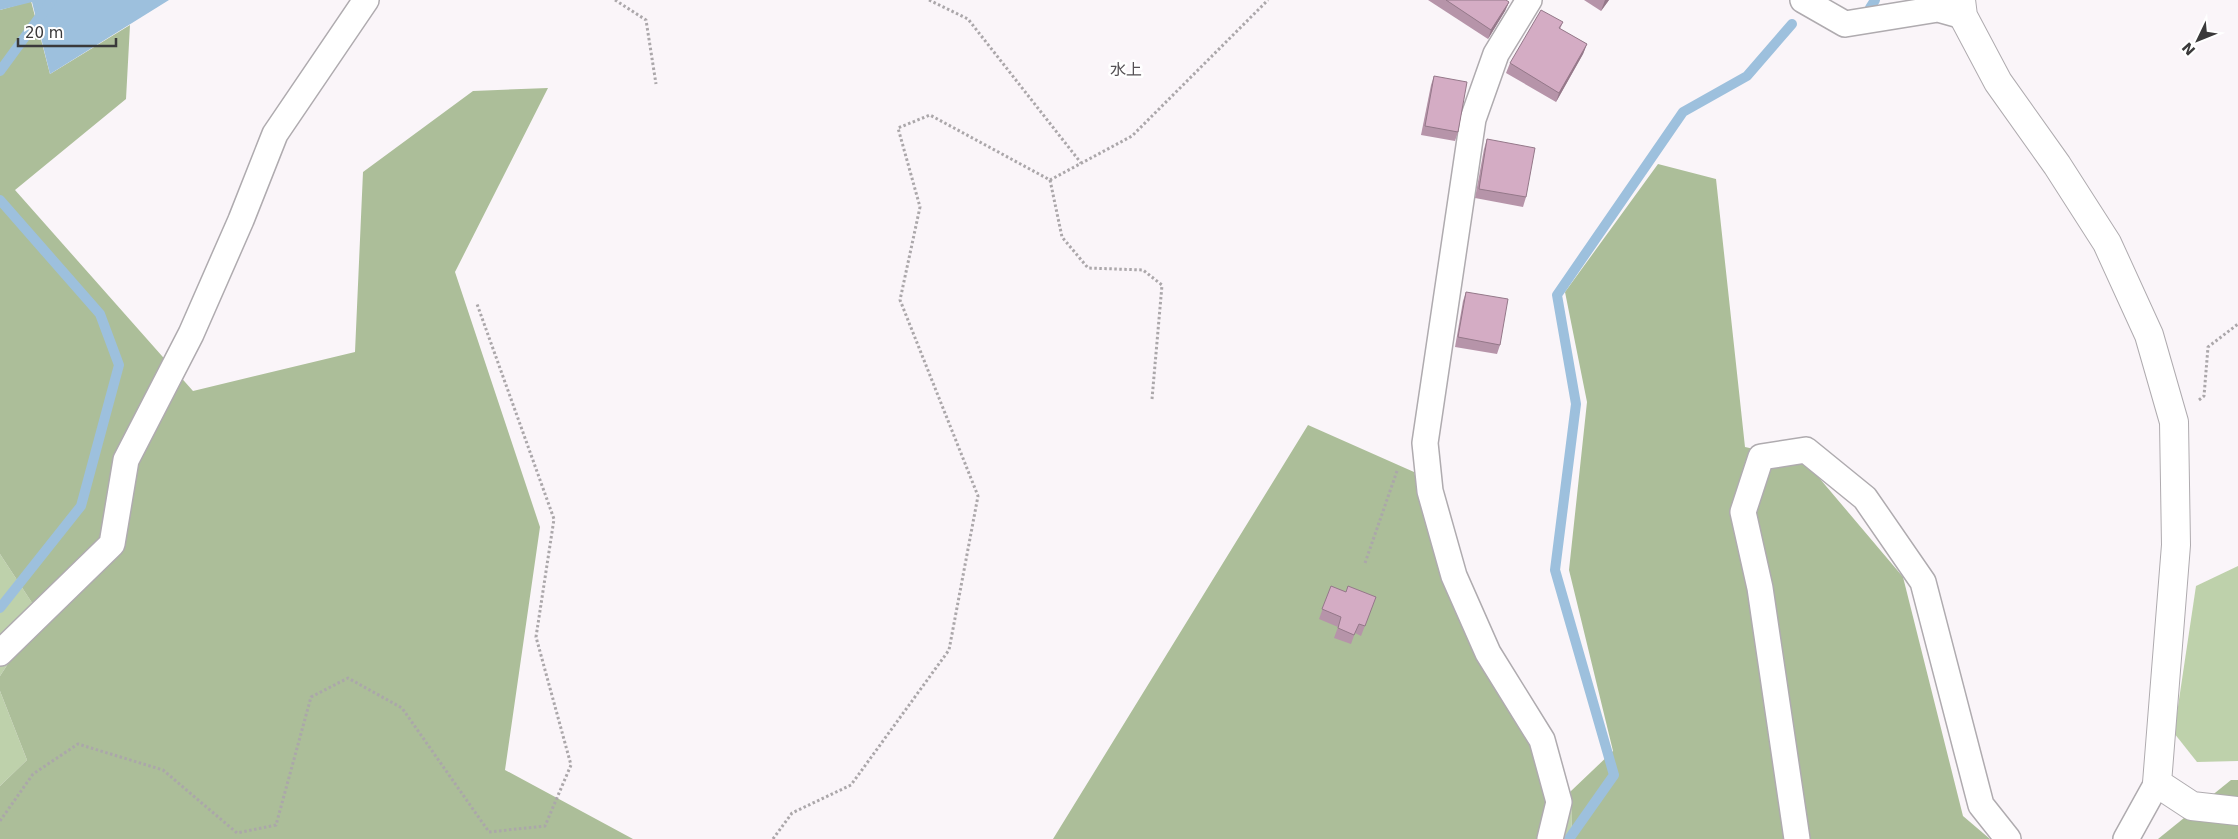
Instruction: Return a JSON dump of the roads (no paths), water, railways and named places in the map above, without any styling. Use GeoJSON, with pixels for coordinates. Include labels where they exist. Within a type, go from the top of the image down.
{"type":"FeatureCollection","features":[{"type":"Feature","properties":{"kind":"street"},"geometry":{"type":"LineString","coordinates":[[0,653],[112,544],[126,460],[191,334],[241,220],[275,134],[366,0]]}},
{"type":"Feature","properties":{"kind":"street"},"geometry":{"type":"LineString","coordinates":[[1529,0],[1496,54],[1473,119],[1425,443],[1430,491],[1454,576],[1488,653],[1542,740],[1559,802],[1550,839]]}},
{"type":"Feature","properties":{"kind":"street"},"geometry":{"type":"LineString","coordinates":[[1803,0],[1845,24],[1938,9],[1962,8],[1998,82],[2057,165],[2107,243],[2149,335],[2174,422],[2176,545],[2157,783],[2126,839]]}},
{"type":"Feature","properties":{"kind":"street"},"geometry":{"type":"LineString","coordinates":[[1797,839],[1760,588],[1743,512],[1761,457],[1806,450],[1865,498],[1923,582],[1981,805],[2008,839]]}},
{"type":"Feature","properties":{"kind":"street"},"geometry":{"type":"LineString","coordinates":[[2157,783],[2192,806],[2238,811]]}},
{"type":"Feature","properties":{"kind":"water"},"geometry":{"type":"Polygon","coordinates":[[[0,0],[169,0],[50,74],[32,2],[0,10],[0,0]]]}},
{"type":"Feature","properties":{"kind":"waterway"},"geometry":{"type":"LineString","coordinates":[[0,71],[52,0]]}},
{"type":"Feature","properties":{"kind":"waterway"},"geometry":{"type":"LineString","coordinates":[[1870,8],[1875,0]]}},
{"type":"Feature","properties":{"kind":"waterway"},"geometry":{"type":"LineString","coordinates":[[1569,839],[1614,775],[1555,570],[1576,404],[1557,295],[1683,112],[1747,76],[1792,24]]}},
{"type":"Feature","properties":{"kind":"waterway"},"geometry":{"type":"LineString","coordinates":[[0,200],[100,314],[119,365],[81,506],[0,608]]}},
{"type":"Feature","properties":{"kind":"district","name":"水上"},"geometry":{"type":"Point","coordinates":[1126,69]}}]}
